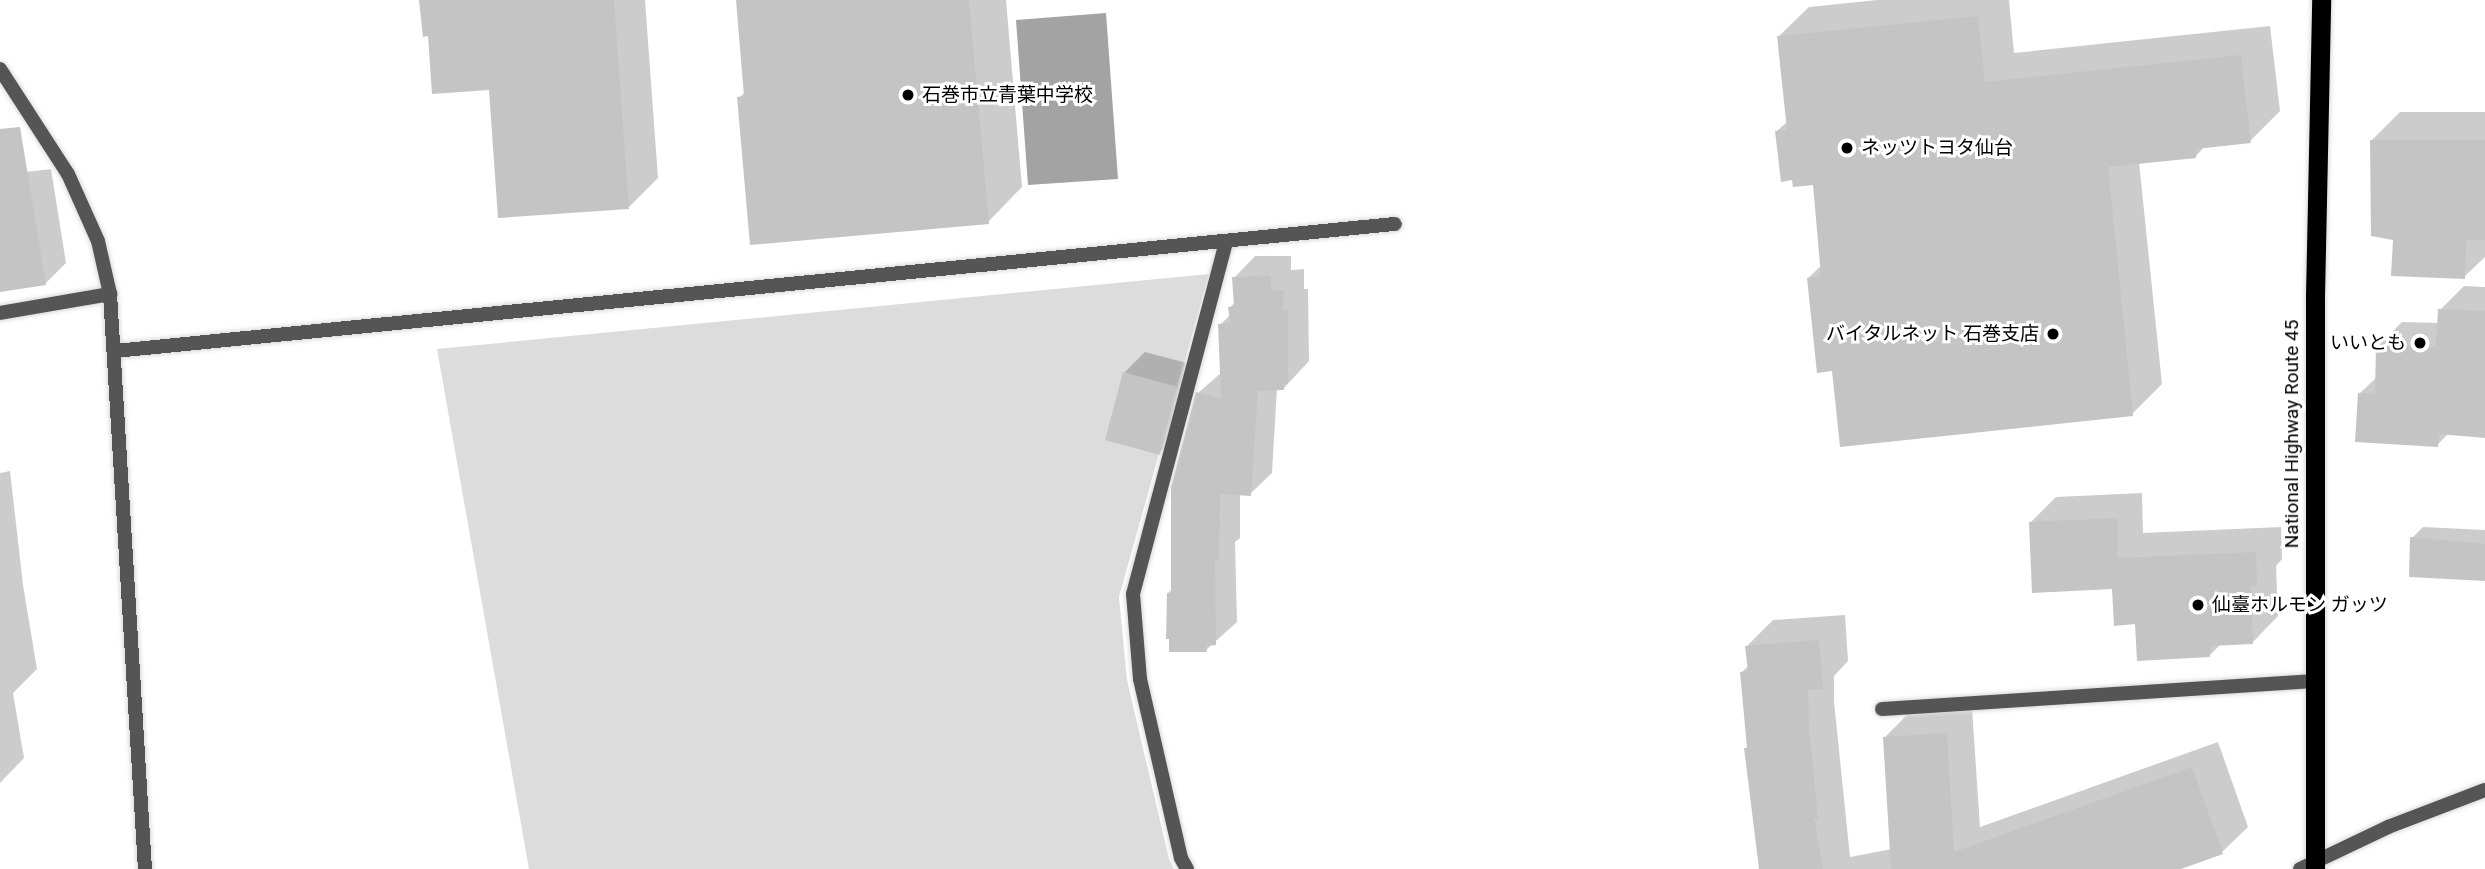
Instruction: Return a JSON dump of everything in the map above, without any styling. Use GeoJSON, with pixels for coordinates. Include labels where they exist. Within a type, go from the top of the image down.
{"type":"FeatureCollection","features":[{"type":"Feature","properties":{"kind":"highway","name":"National Highway Route 45"},"geometry":{"type":"LineString","coordinates":[[2310,867],[2315,681],[2315,296],[2321,0]]}},
{"type":"Feature","properties":{"kind":"street"},"geometry":{"type":"LineString","coordinates":[[0,69],[68,174],[98,241],[110,294],[145,869]]}},
{"type":"Feature","properties":{"kind":"street"},"geometry":{"type":"LineString","coordinates":[[115,351],[1395,224]]}},
{"type":"Feature","properties":{"kind":"street"},"geometry":{"type":"LineString","coordinates":[[1187,869],[1181,858],[1140,679],[1133,594],[1226,240]]}},
{"type":"Feature","properties":{"kind":"street"},"geometry":{"type":"LineString","coordinates":[[0,313],[110,294]]}},
{"type":"Feature","properties":{"kind":"street"},"geometry":{"type":"LineString","coordinates":[[1882,709],[2315,681]]}},
{"type":"Feature","properties":{"kind":"street"},"geometry":{"type":"LineString","coordinates":[[2310,867],[2388,827],[2485,790]]}},
{"type":"Feature","properties":{"kind":"shaded area"},"geometry":{"type":"Polygon","coordinates":[[[1106,13],[1118,179],[1028,185],[1016,20],[1106,13]]]}},
{"type":"Feature","properties":{"kind":"shaded area"},"geometry":{"type":"Polygon","coordinates":[[[1209,274],[1119,597],[1127,680],[1169,859],[1174,869],[529,869],[437,349],[1209,274]]]}},
{"type":"Feature","properties":{"kind":"building"},"geometry":{"type":"Polygon","coordinates":[[[419,0],[614,0],[629,209],[498,218],[489,90],[432,94],[428,36],[423,37],[419,0]]]}},
{"type":"Feature","properties":{"kind":"building"},"geometry":{"type":"Polygon","coordinates":[[[736,0],[969,0],[989,224],[750,245],[737,97],[744,96],[736,0]]]}},
{"type":"Feature","properties":{"kind":"building"},"geometry":{"type":"Polygon","coordinates":[[[1978,16],[1985,82],[2241,55],[2251,143],[2196,149],[2196,158],[2108,167],[2133,416],[1840,447],[1832,371],[1817,373],[1807,278],[1821,276],[1813,185],[1793,187],[1792,180],[1781,182],[1775,131],[1787,130],[1777,36],[1978,16]]]}},
{"type":"Feature","properties":{"kind":"building"},"geometry":{"type":"Polygon","coordinates":[[[20,127],[46,285],[0,292],[0,129],[20,127]]]}},
{"type":"Feature","properties":{"kind":"building"},"geometry":{"type":"Polygon","coordinates":[[[2370,140],[2485,140],[2485,240],[2466,240],[2465,279],[2391,276],[2393,240],[2371,236],[2370,140]]]}},
{"type":"Feature","properties":{"kind":"building"},"geometry":{"type":"Polygon","coordinates":[[[1271,276],[1271,291],[1284,290],[1283,309],[1288,309],[1288,384],[1284,384],[1284,390],[1258,391],[1251,496],[1220,494],[1219,561],[1215,561],[1216,645],[1206,646],[1207,652],[1169,652],[1169,639],[1166,639],[1167,593],[1171,593],[1171,487],[1196,392],[1221,399],[1218,324],[1230,323],[1228,307],[1234,306],[1232,277],[1271,276]]]}},
{"type":"Feature","properties":{"kind":"building"},"geometry":{"type":"Polygon","coordinates":[[[2438,309],[2485,311],[2485,438],[2439,434],[2438,447],[2355,442],[2358,393],[2375,394],[2376,345],[2436,347],[2438,309]]]}},
{"type":"Feature","properties":{"kind":"building"},"geometry":{"type":"Polygon","coordinates":[[[1123,372],[1178,387],[1160,455],[1105,440],[1123,372]]]}},
{"type":"Feature","properties":{"kind":"building"},"geometry":{"type":"Polygon","coordinates":[[[2118,518],[2118,558],[2256,552],[2257,587],[2251,587],[2253,644],[2210,646],[2210,657],[2137,661],[2135,624],[2114,626],[2112,589],[2032,593],[2029,522],[2118,518]]]}},
{"type":"Feature","properties":{"kind":"building"},"geometry":{"type":"Polygon","coordinates":[[[2410,537],[2485,544],[2485,581],[2409,577],[2410,537]]]}},
{"type":"Feature","properties":{"kind":"building"},"geometry":{"type":"Polygon","coordinates":[[[1819,640],[1823,689],[1808,690],[1818,818],[1814,818],[1823,869],[1759,869],[1744,748],[1747,748],[1740,672],[1748,671],[1745,646],[1819,640]]]}},
{"type":"Feature","properties":{"kind":"building"},"geometry":{"type":"Polygon","coordinates":[[[1947,733],[1954,852],[2192,767],[2223,854],[2181,869],[1891,869],[1883,737],[1947,733]]]}},
{"type":"Feature","properties":{"kind":"place","name":"石巻市立青葉中学校"},"geometry":{"type":"Point","coordinates":[908,95]}},
{"type":"Feature","properties":{"kind":"place","name":"ネッツトヨタ仙台"},"geometry":{"type":"Point","coordinates":[1847,148]}},
{"type":"Feature","properties":{"kind":"place","name":"バイタルネット 石巻支店"},"geometry":{"type":"Point","coordinates":[2053,334]}},
{"type":"Feature","properties":{"kind":"place","name":"いいとも"},"geometry":{"type":"Point","coordinates":[2420,343]}},
{"type":"Feature","properties":{"kind":"place","name":"仙臺ホルモン ガッツ"},"geometry":{"type":"Point","coordinates":[2198,605]}}]}
